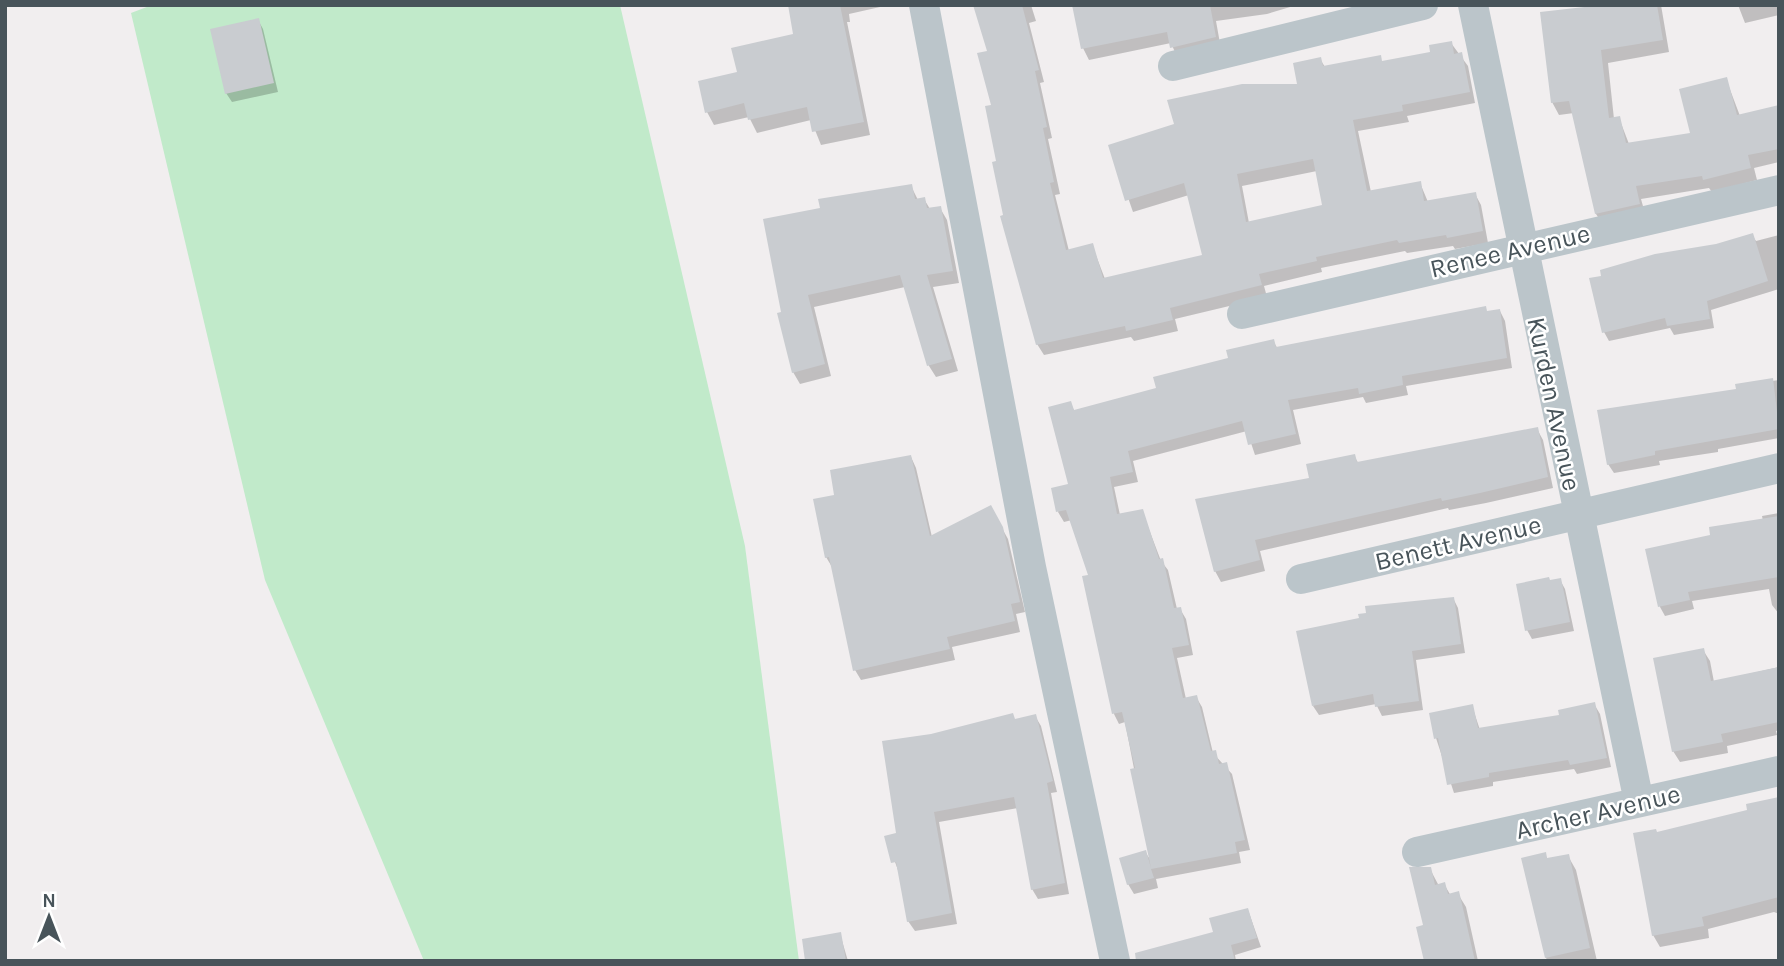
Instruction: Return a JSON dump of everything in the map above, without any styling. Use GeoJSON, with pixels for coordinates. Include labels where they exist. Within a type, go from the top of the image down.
{"type":"FeatureCollection","features":[{"type":"Feature","properties":{"kind":"street"},"geometry":{"type":"LineString","coordinates":[[924,5],[1031,568],[1115,961]]}},
{"type":"Feature","properties":{"kind":"street"},"geometry":{"type":"LineString","coordinates":[[1173,66],[1423,5]]}},
{"type":"Feature","properties":{"kind":"street","name":"Kurden Avenue"},"geometry":{"type":"LineString","coordinates":[[1473,5],[1521,248],[1639,802]]}},
{"type":"Feature","properties":{"kind":"street","name":"Renee Avenue"},"geometry":{"type":"LineString","coordinates":[[1242,314],[1779,190]]}},
{"type":"Feature","properties":{"kind":"street","name":"Benett Avenue"},"geometry":{"type":"LineString","coordinates":[[1301,579],[1578,517],[1779,468]]}},
{"type":"Feature","properties":{"kind":"street","name":"Archer Avenue"},"geometry":{"type":"LineString","coordinates":[[1417,852],[1779,771]]}},
{"type":"Feature","properties":{"kind":"green space"},"geometry":{"type":"Polygon","coordinates":[[[152,5],[620,5],[745,546],[799,961],[424,961],[265,580],[131,13],[152,5]]]}},
{"type":"Feature","properties":{"kind":"building"},"geometry":{"type":"Polygon","coordinates":[[[788,5],[840,5],[864,122],[812,132],[807,107],[748,120],[744,103],[705,113],[698,81],[737,72],[731,48],[793,34],[788,5]]]}},
{"type":"Feature","properties":{"kind":"building"},"geometry":{"type":"Polygon","coordinates":[[[973,5],[1022,5],[1039,70],[1035,71],[1047,127],[1043,128],[1054,182],[1050,183],[1066,250],[1093,243],[1103,278],[1202,255],[1184,183],[1125,201],[1108,145],[1174,124],[1167,100],[1242,84],[1297,84],[1293,63],[1321,57],[1323,66],[1381,55],[1382,61],[1430,52],[1429,45],[1452,41],[1454,54],[1462,52],[1470,92],[1402,105],[1403,111],[1353,120],[1367,191],[1421,181],[1424,201],[1476,192],[1483,231],[1447,238],[1446,235],[1399,243],[1397,240],[1316,257],[1317,261],[1259,274],[1262,285],[1170,308],[1173,320],[1126,331],[1125,326],[1036,345],[1000,216],[1003,215],[992,162],[996,161],[985,106],[991,105],[977,53],[987,51],[973,5]],[[1313,159],[1237,174],[1246,222],[1322,205],[1313,159]]]}},
{"type":"Feature","properties":{"kind":"building"},"geometry":{"type":"Polygon","coordinates":[[[1072,5],[1210,5],[1216,37],[1170,48],[1167,32],[1081,49],[1072,5]]]}},
{"type":"Feature","properties":{"kind":"building"},"geometry":{"type":"Polygon","coordinates":[[[1602,5],[1657,5],[1663,40],[1601,50],[1609,118],[1620,116],[1626,143],[1690,133],[1679,89],[1727,77],[1737,115],[1779,105],[1779,149],[1748,155],[1751,168],[1703,180],[1702,176],[1636,186],[1640,204],[1595,214],[1569,101],[1551,103],[1540,12],[1602,5]]]}},
{"type":"Feature","properties":{"kind":"building"},"geometry":{"type":"Polygon","coordinates":[[[259,18],[274,83],[225,94],[210,29],[259,18]]]}},
{"type":"Feature","properties":{"kind":"building"},"geometry":{"type":"Polygon","coordinates":[[[912,184],[915,199],[925,197],[927,208],[941,206],[953,271],[927,275],[952,359],[927,366],[900,275],[808,295],[825,364],[792,373],[777,313],[781,312],[763,219],[820,208],[818,199],[912,184]]]}},
{"type":"Feature","properties":{"kind":"building"},"geometry":{"type":"Polygon","coordinates":[[[1753,233],[1768,281],[1707,301],[1710,319],[1667,326],[1665,318],[1602,333],[1589,278],[1601,276],[1600,270],[1655,254],[1716,244],[1753,233]]]}},
{"type":"Feature","properties":{"kind":"building"},"geometry":{"type":"Polygon","coordinates":[[[1486,306],[1487,311],[1500,309],[1507,358],[1402,376],[1403,385],[1359,394],[1358,388],[1288,400],[1296,434],[1248,445],[1242,421],[1128,451],[1133,472],[1110,477],[1117,514],[1143,509],[1159,559],[1163,558],[1174,608],[1181,607],[1189,645],[1172,648],[1183,698],[1197,695],[1211,751],[1216,750],[1219,764],[1227,762],[1245,840],[1235,842],[1237,853],[1151,869],[1154,878],[1127,885],[1119,858],[1146,850],[1151,868],[1130,769],[1135,768],[1122,712],[1112,714],[1082,576],[1088,575],[1066,510],[1056,512],[1051,488],[1068,484],[1048,407],[1071,401],[1074,410],[1156,388],[1153,377],[1228,358],[1226,350],[1274,339],[1276,347],[1486,306]]]}},
{"type":"Feature","properties":{"kind":"building"},"geometry":{"type":"Polygon","coordinates":[[[1773,378],[1779,429],[1655,451],[1655,455],[1607,465],[1597,410],[1736,389],[1735,384],[1773,378]]]}},
{"type":"Feature","properties":{"kind":"building"},"geometry":{"type":"Polygon","coordinates":[[[1538,427],[1548,477],[1255,540],[1260,560],[1214,572],[1195,499],[1309,478],[1306,464],[1355,454],[1357,462],[1538,427]]]}},
{"type":"Feature","properties":{"kind":"building"},"geometry":{"type":"Polygon","coordinates":[[[911,455],[930,536],[991,505],[1003,527],[1020,602],[1011,604],[1015,621],[947,637],[950,649],[853,671],[829,557],[825,558],[813,499],[834,495],[830,470],[911,455]]]}},
{"type":"Feature","properties":{"kind":"building"},"geometry":{"type":"Polygon","coordinates":[[[1779,516],[1779,577],[1688,592],[1690,600],[1658,607],[1645,549],[1710,535],[1709,527],[1779,516]]]}},
{"type":"Feature","properties":{"kind":"building"},"geometry":{"type":"Polygon","coordinates":[[[1549,577],[1550,580],[1561,578],[1570,622],[1525,631],[1516,584],[1549,577]]]}},
{"type":"Feature","properties":{"kind":"building"},"geometry":{"type":"Polygon","coordinates":[[[1454,597],[1461,644],[1412,651],[1419,701],[1375,707],[1373,694],[1312,706],[1296,631],[1359,618],[1358,614],[1366,613],[1365,606],[1454,597]]]}},
{"type":"Feature","properties":{"kind":"building"},"geometry":{"type":"Polygon","coordinates":[[[1704,648],[1711,681],[1779,667],[1779,722],[1721,734],[1723,742],[1672,752],[1653,658],[1704,648]]]}},
{"type":"Feature","properties":{"kind":"building"},"geometry":{"type":"Polygon","coordinates":[[[1595,702],[1607,758],[1570,765],[1568,760],[1489,773],[1489,777],[1447,785],[1438,738],[1434,739],[1429,713],[1473,704],[1478,728],[1559,715],[1558,710],[1595,702]]]}},
{"type":"Feature","properties":{"kind":"building"},"geometry":{"type":"Polygon","coordinates":[[[1013,713],[1015,719],[1036,714],[1053,781],[1047,783],[1065,883],[1031,890],[1014,797],[934,812],[952,913],[907,922],[896,862],[891,863],[884,836],[896,833],[882,741],[931,734],[1013,713]]]}},
{"type":"Feature","properties":{"kind":"building"},"geometry":{"type":"Polygon","coordinates":[[[1779,797],[1779,897],[1702,917],[1704,926],[1652,936],[1633,833],[1656,829],[1657,832],[1747,810],[1746,804],[1779,797]]]}},
{"type":"Feature","properties":{"kind":"building"},"geometry":{"type":"Polygon","coordinates":[[[1546,852],[1547,858],[1569,854],[1590,948],[1545,958],[1521,858],[1546,852]]]}},
{"type":"Feature","properties":{"kind":"building"},"geometry":{"type":"Polygon","coordinates":[[[1409,867],[1431,867],[1435,885],[1445,882],[1448,894],[1459,891],[1475,961],[1424,961],[1416,927],[1423,925],[1409,867]]]}},
{"type":"Feature","properties":{"kind":"building"},"geometry":{"type":"Polygon","coordinates":[[[1248,908],[1257,938],[1231,945],[1235,961],[1136,961],[1135,953],[1213,932],[1209,918],[1248,908]]]}},
{"type":"Feature","properties":{"kind":"building"},"geometry":{"type":"Polygon","coordinates":[[[841,932],[846,961],[805,961],[802,939],[841,932]]]}}]}
